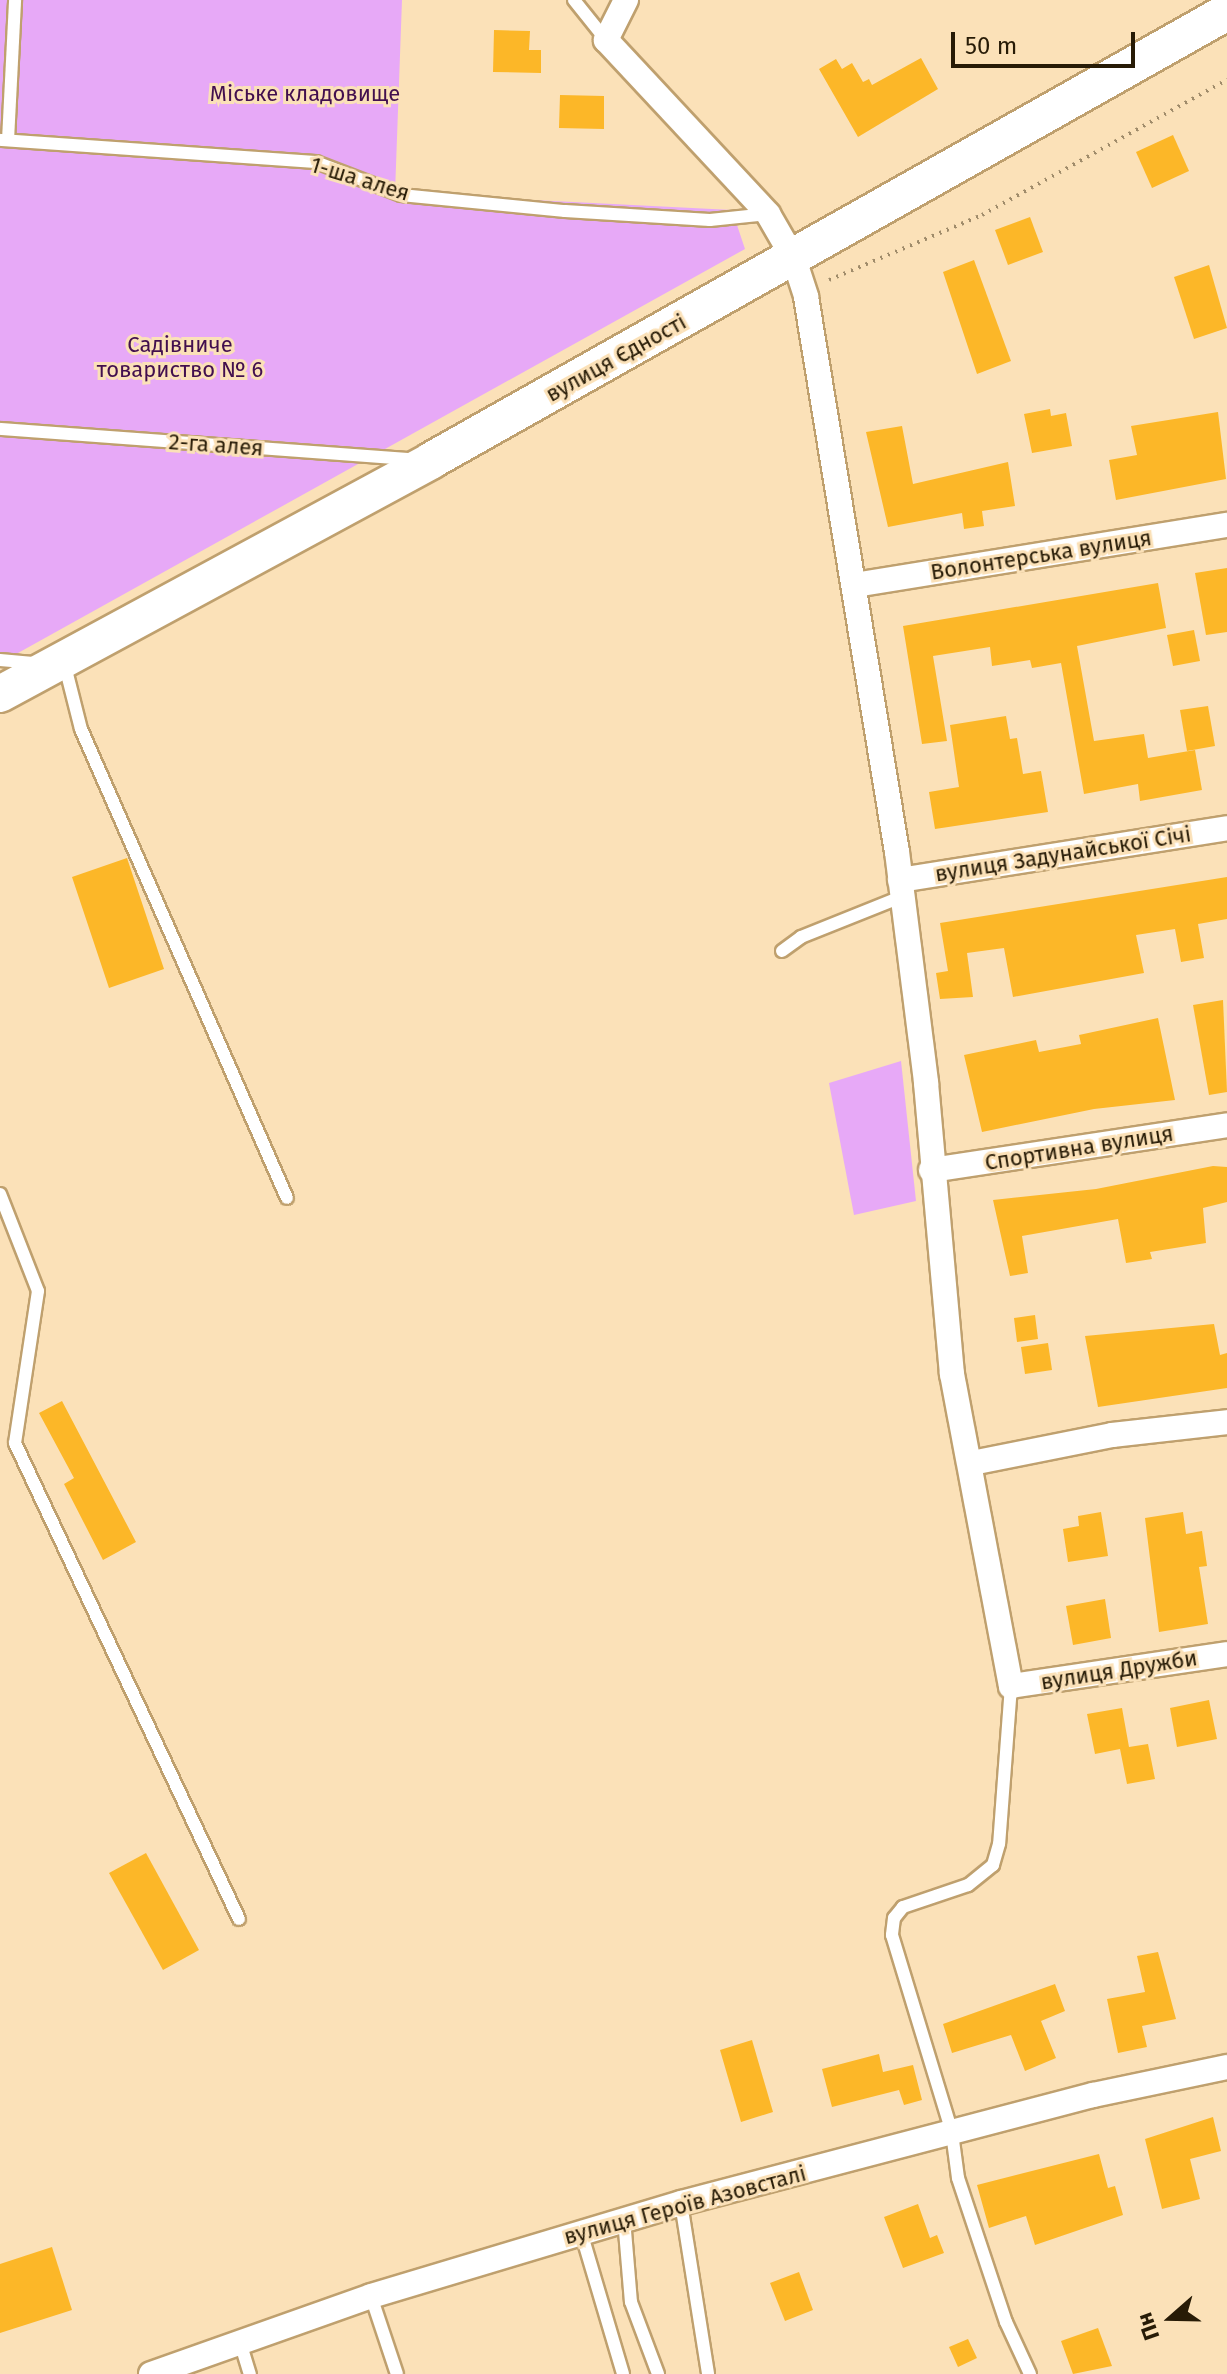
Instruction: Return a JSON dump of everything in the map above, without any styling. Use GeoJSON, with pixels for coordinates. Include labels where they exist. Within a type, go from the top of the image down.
{"type":"FeatureCollection","features":[{"type":"Feature","properties":{"kind":"main road","name":"вулиця Єдності"},"geometry":{"type":"LineString","coordinates":[[0,694],[794,259],[1227,12]]}},
{"type":"Feature","properties":{"kind":"street"},"geometry":{"type":"LineString","coordinates":[[626,0],[606,40],[768,214],[794,259],[806,297],[855,585],[900,888],[926,1083],[931,1170],[952,1374],[972,1463],[1011,1686]]}},
{"type":"Feature","properties":{"kind":"street","name":"Волонтерська вулиця"},"geometry":{"type":"LineString","coordinates":[[855,585],[1227,525]]}},
{"type":"Feature","properties":{"kind":"street","name":"вулиця Задунайської Січі"},"geometry":{"type":"LineString","coordinates":[[900,888],[1227,828]]}},
{"type":"Feature","properties":{"kind":"street","name":"Спортивна вулиця"},"geometry":{"type":"LineString","coordinates":[[931,1170],[1227,1125]]}},
{"type":"Feature","properties":{"kind":"street"},"geometry":{"type":"LineString","coordinates":[[972,1463],[1112,1435],[1227,1422]]}},
{"type":"Feature","properties":{"kind":"street","name":"вулиця Дружби"},"geometry":{"type":"LineString","coordinates":[[1011,1686],[1227,1654]]}},
{"type":"Feature","properties":{"kind":"street","name":"вулиця Героїв Азовсталі"},"geometry":{"type":"LineString","coordinates":[[151,2374],[371,2296],[624,2219],[1093,2095],[1227,2067]]}},
{"type":"Feature","properties":{"kind":"lane"},"geometry":{"type":"LineString","coordinates":[[4,140],[15,0]]}},
{"type":"Feature","properties":{"kind":"lane"},"geometry":{"type":"LineString","coordinates":[[574,0],[606,40]]}},
{"type":"Feature","properties":{"kind":"lane","name":"1-ша алея"},"geometry":{"type":"LineString","coordinates":[[4,140],[316,162],[401,195],[550,210],[710,220],[768,214]]}},
{"type":"Feature","properties":{"kind":"lane","name":"2-га алея"},"geometry":{"type":"LineString","coordinates":[[0,429],[432,460]]}},
{"type":"Feature","properties":{"kind":"lane"},"geometry":{"type":"LineString","coordinates":[[0,660],[57,661],[81,729],[287,1198]]}},
{"type":"Feature","properties":{"kind":"lane"},"geometry":{"type":"LineString","coordinates":[[782,951],[801,937],[900,888]]}},
{"type":"Feature","properties":{"kind":"lane"},"geometry":{"type":"LineString","coordinates":[[0,1194],[38,1291],[15,1443],[239,1919]]}},
{"type":"Feature","properties":{"kind":"lane"},"geometry":{"type":"LineString","coordinates":[[1011,1686],[999,1844],[993,1865],[985,1876],[918,1900],[894,1918],[897,1953],[952,2133],[958,2178],[1030,2374]]}},
{"type":"Feature","properties":{"kind":"lane"},"geometry":{"type":"LineString","coordinates":[[681,2203],[708,2374]]}},
{"type":"Feature","properties":{"kind":"lane"},"geometry":{"type":"LineString","coordinates":[[624,2219],[631,2302],[658,2374]]}},
{"type":"Feature","properties":{"kind":"lane"},"geometry":{"type":"LineString","coordinates":[[581,2232],[623,2374]]}},
{"type":"Feature","properties":{"kind":"lane"},"geometry":{"type":"LineString","coordinates":[[371,2296],[397,2374]]}},
{"type":"Feature","properties":{"kind":"lane"},"geometry":{"type":"LineString","coordinates":[[240,2342],[250,2374]]}},
{"type":"Feature","properties":{"kind":"path"},"geometry":{"type":"LineString","coordinates":[[829,280],[982,215],[1227,80]]}},
{"type":"Feature","properties":{"kind":"green space","name":"Садівниче товариство № 6"},"geometry":{"type":"Polygon","coordinates":[[[0,0],[402,0],[395,193],[732,210],[745,249],[0,663],[0,0]]]}},
{"type":"Feature","properties":{"kind":"green space"},"geometry":{"type":"Polygon","coordinates":[[[901,1061],[916,1201],[854,1215],[829,1083],[901,1061]]]}},
{"type":"Feature","properties":{"kind":"building"},"geometry":{"type":"Polygon","coordinates":[[[494,30],[530,31],[529,50],[541,50],[541,73],[493,72],[494,30]]]}},
{"type":"Feature","properties":{"kind":"building"},"geometry":{"type":"Polygon","coordinates":[[[921,58],[938,89],[858,137],[819,69],[836,59],[842,69],[852,63],[863,82],[869,79],[872,85],[921,58]]]}},
{"type":"Feature","properties":{"kind":"building"},"geometry":{"type":"Polygon","coordinates":[[[560,95],[604,96],[604,129],[559,128],[560,95]]]}},
{"type":"Feature","properties":{"kind":"building"},"geometry":{"type":"Polygon","coordinates":[[[1173,135],[1189,171],[1152,188],[1136,152],[1173,135]]]}},
{"type":"Feature","properties":{"kind":"building"},"geometry":{"type":"Polygon","coordinates":[[[1030,217],[1043,252],[1008,265],[995,230],[1030,217]]]}},
{"type":"Feature","properties":{"kind":"building"},"geometry":{"type":"Polygon","coordinates":[[[974,260],[1011,361],[977,374],[943,272],[974,260]]]}},
{"type":"Feature","properties":{"kind":"building"},"geometry":{"type":"Polygon","coordinates":[[[1209,265],[1227,328],[1194,339],[1174,277],[1209,265]]]}},
{"type":"Feature","properties":{"kind":"building"},"geometry":{"type":"Polygon","coordinates":[[[1050,409],[1051,416],[1066,413],[1072,446],[1032,453],[1024,414],[1050,409]]]}},
{"type":"Feature","properties":{"kind":"building"},"geometry":{"type":"Polygon","coordinates":[[[1218,412],[1226,479],[1116,500],[1109,460],[1137,455],[1131,426],[1218,412]]]}},
{"type":"Feature","properties":{"kind":"building"},"geometry":{"type":"Polygon","coordinates":[[[902,426],[913,484],[1008,462],[1015,506],[982,511],[984,526],[964,529],[962,513],[888,527],[866,432],[902,426]]]}},
{"type":"Feature","properties":{"kind":"building"},"geometry":{"type":"Polygon","coordinates":[[[1227,568],[1227,632],[1206,635],[1195,573],[1227,568]]]}},
{"type":"Feature","properties":{"kind":"building"},"geometry":{"type":"Polygon","coordinates":[[[1158,583],[1166,628],[1077,646],[1094,741],[1144,734],[1148,758],[1195,750],[1202,790],[1140,801],[1138,784],[1084,794],[1061,663],[1032,668],[1030,660],[992,666],[990,647],[933,656],[947,741],[922,744],[903,626],[1158,583]]]}},
{"type":"Feature","properties":{"kind":"building"},"geometry":{"type":"Polygon","coordinates":[[[1194,630],[1200,661],[1173,666],[1167,635],[1194,630]]]}},
{"type":"Feature","properties":{"kind":"building"},"geometry":{"type":"Polygon","coordinates":[[[1208,706],[1215,746],[1187,751],[1180,710],[1208,706]]]}},
{"type":"Feature","properties":{"kind":"building"},"geometry":{"type":"Polygon","coordinates":[[[1006,716],[1010,739],[1017,738],[1023,774],[1041,771],[1048,812],[935,829],[929,792],[959,787],[950,725],[1006,716]]]}},
{"type":"Feature","properties":{"kind":"building"},"geometry":{"type":"Polygon","coordinates":[[[127,858],[164,969],[109,988],[72,877],[127,858]]]}},
{"type":"Feature","properties":{"kind":"building"},"geometry":{"type":"Polygon","coordinates":[[[1227,877],[1227,919],[1198,924],[1204,958],[1181,962],[1175,929],[1136,935],[1144,973],[1013,997],[1004,948],[967,953],[973,997],[940,999],[936,973],[948,971],[940,923],[1227,877]]]}},
{"type":"Feature","properties":{"kind":"building"},"geometry":{"type":"Polygon","coordinates":[[[1223,1000],[1227,1092],[1209,1095],[1193,1005],[1223,1000]]]}},
{"type":"Feature","properties":{"kind":"building"},"geometry":{"type":"Polygon","coordinates":[[[1158,1018],[1175,1100],[1094,1109],[982,1132],[964,1055],[1036,1040],[1039,1052],[1081,1044],[1079,1035],[1158,1018]]]}},
{"type":"Feature","properties":{"kind":"building"},"geometry":{"type":"Polygon","coordinates":[[[1213,1166],[1227,1167],[1227,1202],[1203,1208],[1206,1243],[1150,1252],[1152,1259],[1126,1263],[1118,1219],[1022,1236],[1028,1273],[1010,1276],[993,1200],[1096,1189],[1213,1166]]]}},
{"type":"Feature","properties":{"kind":"building"},"geometry":{"type":"Polygon","coordinates":[[[1035,1315],[1038,1339],[1017,1342],[1014,1318],[1035,1315]]]}},
{"type":"Feature","properties":{"kind":"building"},"geometry":{"type":"Polygon","coordinates":[[[1214,1324],[1220,1355],[1227,1353],[1227,1388],[1098,1407],[1085,1336],[1214,1324]]]}},
{"type":"Feature","properties":{"kind":"building"},"geometry":{"type":"Polygon","coordinates":[[[1048,1343],[1052,1370],[1025,1374],[1021,1347],[1048,1343]]]}},
{"type":"Feature","properties":{"kind":"building"},"geometry":{"type":"Polygon","coordinates":[[[62,1401],[136,1542],[103,1560],[64,1484],[74,1478],[39,1413],[62,1401]]]}},
{"type":"Feature","properties":{"kind":"building"},"geometry":{"type":"Polygon","coordinates":[[[1101,1512],[1108,1556],[1068,1562],[1063,1529],[1079,1526],[1078,1516],[1101,1512]]]}},
{"type":"Feature","properties":{"kind":"building"},"geometry":{"type":"Polygon","coordinates":[[[1183,1512],[1186,1534],[1202,1531],[1207,1566],[1199,1567],[1208,1624],[1159,1632],[1145,1518],[1183,1512]]]}},
{"type":"Feature","properties":{"kind":"building"},"geometry":{"type":"Polygon","coordinates":[[[1105,1599],[1111,1638],[1073,1645],[1066,1606],[1105,1599]]]}},
{"type":"Feature","properties":{"kind":"building"},"geometry":{"type":"Polygon","coordinates":[[[1209,1700],[1217,1739],[1177,1747],[1170,1708],[1209,1700]]]}},
{"type":"Feature","properties":{"kind":"building"},"geometry":{"type":"Polygon","coordinates":[[[1122,1708],[1129,1747],[1148,1744],[1155,1779],[1127,1784],[1120,1749],[1095,1754],[1087,1714],[1122,1708]]]}},
{"type":"Feature","properties":{"kind":"building"},"geometry":{"type":"Polygon","coordinates":[[[146,1853],[199,1950],[163,1970],[109,1873],[146,1853]]]}},
{"type":"Feature","properties":{"kind":"building"},"geometry":{"type":"Polygon","coordinates":[[[1158,1952],[1176,2019],[1142,2026],[1147,2047],[1118,2053],[1107,1999],[1145,1992],[1137,1956],[1158,1952]]]}},
{"type":"Feature","properties":{"kind":"building"},"geometry":{"type":"Polygon","coordinates":[[[1055,1984],[1065,2011],[1041,2021],[1056,2058],[1025,2071],[1011,2035],[952,2053],[943,2024],[1055,1984]]]}},
{"type":"Feature","properties":{"kind":"building"},"geometry":{"type":"Polygon","coordinates":[[[752,2040],[773,2112],[741,2122],[720,2050],[752,2040]]]}},
{"type":"Feature","properties":{"kind":"building"},"geometry":{"type":"Polygon","coordinates":[[[879,2054],[883,2072],[913,2065],[922,2100],[904,2105],[899,2090],[832,2107],[822,2069],[879,2054]]]}},
{"type":"Feature","properties":{"kind":"building"},"geometry":{"type":"Polygon","coordinates":[[[1213,2117],[1221,2151],[1190,2159],[1200,2199],[1162,2209],[1145,2139],[1213,2117]]]}},
{"type":"Feature","properties":{"kind":"building"},"geometry":{"type":"Polygon","coordinates":[[[1099,2154],[1108,2188],[1115,2186],[1123,2215],[1035,2245],[1026,2216],[989,2228],[977,2185],[1099,2154]]]}},
{"type":"Feature","properties":{"kind":"building"},"geometry":{"type":"Polygon","coordinates":[[[918,2204],[930,2238],[937,2235],[944,2253],[903,2268],[884,2217],[918,2204]]]}},
{"type":"Feature","properties":{"kind":"building"},"geometry":{"type":"Polygon","coordinates":[[[52,2247],[72,2310],[0,2333],[0,2264],[52,2247]]]}},
{"type":"Feature","properties":{"kind":"building"},"geometry":{"type":"Polygon","coordinates":[[[799,2272],[813,2310],[785,2321],[770,2283],[799,2272]]]}},
{"type":"Feature","properties":{"kind":"building"},"geometry":{"type":"Polygon","coordinates":[[[1098,2328],[1112,2366],[1073,2374],[1061,2341],[1098,2328]]]}},
{"type":"Feature","properties":{"kind":"building"},"geometry":{"type":"Polygon","coordinates":[[[968,2339],[977,2358],[958,2367],[949,2347],[968,2339]]]}},
{"type":"Feature","properties":{"kind":"park label","name":"Міське кладовище"},"geometry":{"type":"Point","coordinates":[305,94]}}]}
